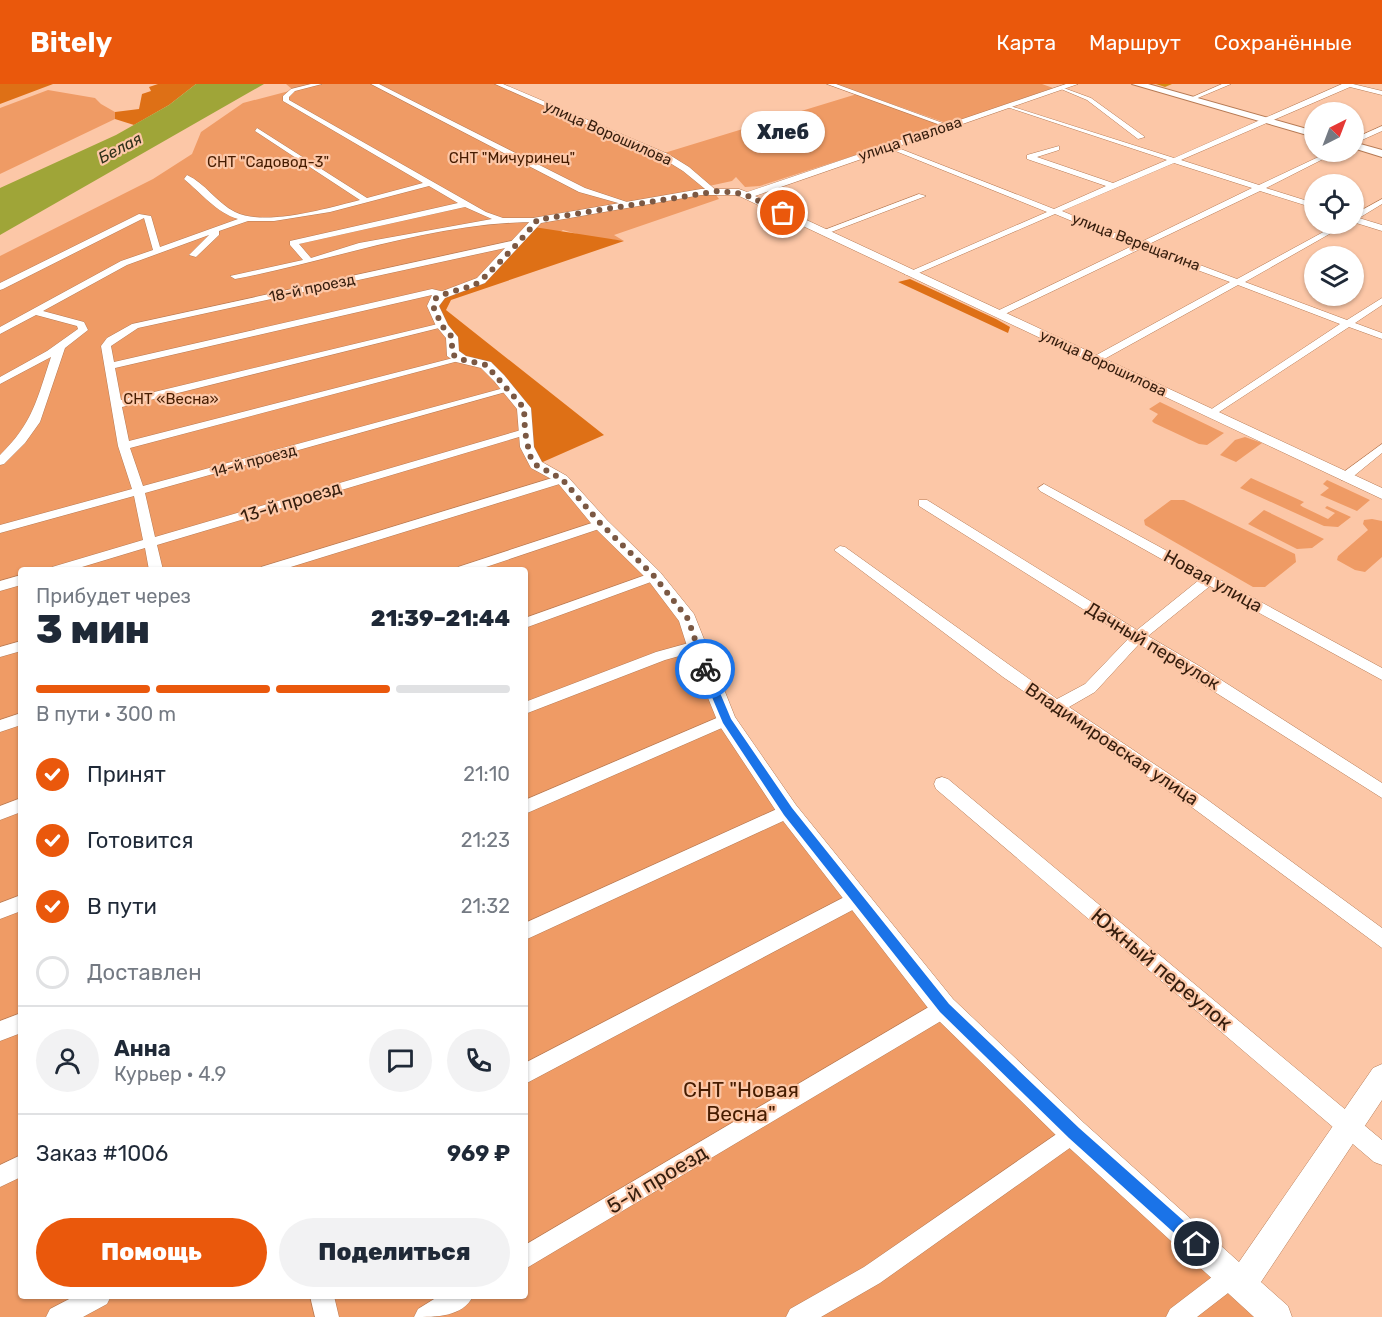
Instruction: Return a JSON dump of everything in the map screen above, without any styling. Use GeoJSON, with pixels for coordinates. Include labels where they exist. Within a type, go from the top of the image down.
{"type":"FeatureCollection","features":[{"type":"Feature","properties":{"kind":"main road"},"geometry":{"type":"LineString","coordinates":[[1137,84],[1304,131]]}},
{"type":"Feature","properties":{"kind":"main road"},"geometry":{"type":"LineString","coordinates":[[1364,148],[1382,154]]}},
{"type":"Feature","properties":{"kind":"street"},"geometry":{"type":"LineString","coordinates":[[319,84],[293,90],[286,96],[288,103],[483,214],[502,220]]}},
{"type":"Feature","properties":{"kind":"street"},"geometry":{"type":"LineString","coordinates":[[374,84],[582,190],[629,204]]}},
{"type":"Feature","properties":{"kind":"street","name":"улица Ворошилова"},"geometry":{"type":"LineString","coordinates":[[498,84],[665,156],[686,169],[713,191]]}},
{"type":"Feature","properties":{"kind":"street"},"geometry":{"type":"LineString","coordinates":[[830,84],[948,126]]}},
{"type":"Feature","properties":{"kind":"street","name":"улица Павлова"},"geometry":{"type":"LineString","coordinates":[[747,195],[1074,84]]}},
{"type":"Feature","properties":{"kind":"street"},"geometry":{"type":"LineString","coordinates":[[1191,99],[1228,84]]}},
{"type":"Feature","properties":{"kind":"street"},"geometry":{"type":"LineString","coordinates":[[909,273],[1347,85],[1382,93]]}},
{"type":"Feature","properties":{"kind":"street"},"geometry":{"type":"LineString","coordinates":[[1063,88],[1089,99],[1141,137]]}},
{"type":"Feature","properties":{"kind":"street"},"geometry":{"type":"LineString","coordinates":[[1009,106],[1304,203]]}},
{"type":"Feature","properties":{"kind":"street"},"geometry":{"type":"LineString","coordinates":[[1364,138],[1382,128]]}},
{"type":"Feature","properties":{"kind":"street"},"geometry":{"type":"LineString","coordinates":[[257,130],[364,199]]}},
{"type":"Feature","properties":{"kind":"street","name":"улица Верещагина"},"geometry":{"type":"LineString","coordinates":[[891,146],[1138,245],[1382,336]]}},
{"type":"Feature","properties":{"kind":"street"},"geometry":{"type":"LineString","coordinates":[[1056,148],[1030,157],[1113,186]]}},
{"type":"Feature","properties":{"kind":"street"},"geometry":{"type":"LineString","coordinates":[[998,314],[1313,162]]}},
{"type":"Feature","properties":{"kind":"street"},"geometry":{"type":"LineString","coordinates":[[187,177],[224,208],[245,219]]}},
{"type":"Feature","properties":{"kind":"street"},"geometry":{"type":"LineString","coordinates":[[0,332],[124,263],[245,219],[278,219],[431,183]]}},
{"type":"Feature","properties":{"kind":"street"},"geometry":{"type":"LineString","coordinates":[[235,276],[359,246],[502,220],[537,220],[713,191],[747,195]]}},
{"type":"Feature","properties":{"kind":"street","name":"улица Ворошилова"},"geometry":{"type":"LineString","coordinates":[[747,195],[1382,494]]}},
{"type":"Feature","properties":{"kind":"street"},"geometry":{"type":"LineString","coordinates":[[823,232],[921,196]]}},
{"type":"Feature","properties":{"kind":"street"},"geometry":{"type":"LineString","coordinates":[[1364,212],[1382,201]]}},
{"type":"Feature","properties":{"kind":"street"},"geometry":{"type":"LineString","coordinates":[[308,260],[293,243],[466,204]]}},
{"type":"Feature","properties":{"kind":"street"},"geometry":{"type":"LineString","coordinates":[[0,287],[142,216],[147,216],[157,250]]}},
{"type":"Feature","properties":{"kind":"street"},"geometry":{"type":"LineString","coordinates":[[193,255],[213,234],[245,219]]}},
{"type":"Feature","properties":{"kind":"street"},"geometry":{"type":"LineString","coordinates":[[537,220],[534,227],[516,243],[485,279],[436,298],[433,306],[442,326],[452,337],[452,354],[460,359],[486,365],[524,408],[525,432],[530,456],[536,465],[562,479],[601,524],[654,576],[688,619],[696,646],[726,720],[788,811],[944,1008],[1074,1133],[1277,1317]]}},
{"type":"Feature","properties":{"kind":"street"},"geometry":{"type":"LineString","coordinates":[[1364,222],[1382,228]]}},
{"type":"Feature","properties":{"kind":"street"},"geometry":{"type":"LineString","coordinates":[[1095,360],[1324,234]]}},
{"type":"Feature","properties":{"kind":"street","name":"18-й проезд"},"geometry":{"type":"LineString","coordinates":[[108,367],[106,346],[111,340],[135,326],[419,265],[488,247],[516,243]]}},
{"type":"Feature","properties":{"kind":"street"},"geometry":{"type":"LineString","coordinates":[[155,567],[139,493],[124,446],[114,385],[108,367],[432,292],[444,293]]}},
{"type":"Feature","properties":{"kind":"street"},"geometry":{"type":"LineString","coordinates":[[1209,414],[1382,301]]}},
{"type":"Feature","properties":{"kind":"street"},"geometry":{"type":"LineString","coordinates":[[0,381],[60,347],[83,330],[81,324],[35,312]]}},
{"type":"Feature","properties":{"kind":"street"},"geometry":{"type":"LineString","coordinates":[[116,405],[442,326]]}},
{"type":"Feature","properties":{"kind":"street"},"geometry":{"type":"LineString","coordinates":[[0,462],[34,422],[60,347]]}},
{"type":"Feature","properties":{"kind":"street"},"geometry":{"type":"LineString","coordinates":[[124,446],[460,359]]}},
{"type":"Feature","properties":{"kind":"street","name":"14-й проезд"},"geometry":{"type":"LineString","coordinates":[[0,529],[139,493],[508,390]]}},
{"type":"Feature","properties":{"kind":"street","name":"13-й проезд"},"geometry":{"type":"LineString","coordinates":[[68,567],[525,432]]}},
{"type":"Feature","properties":{"kind":"street"},"geometry":{"type":"LineString","coordinates":[[1345,477],[1382,447]]}},
{"type":"Feature","properties":{"kind":"street"},"geometry":{"type":"LineString","coordinates":[[276,567],[562,479]]}},
{"type":"Feature","properties":{"kind":"street","name":"Новая улица"},"geometry":{"type":"LineString","coordinates":[[1044,488],[1382,675]]}},
{"type":"Feature","properties":{"kind":"street","name":"Дачный переулок"},"geometry":{"type":"LineString","coordinates":[[923,503],[1139,636],[1382,791]]}},
{"type":"Feature","properties":{"kind":"street"},"geometry":{"type":"LineString","coordinates":[[473,567],[601,524]]}},
{"type":"Feature","properties":{"kind":"street","name":"Владимировская улица"},"geometry":{"type":"LineString","coordinates":[[840,550],[1008,673],[1059,705],[1199,803],[1382,939]]}},
{"type":"Feature","properties":{"kind":"street"},"geometry":{"type":"LineString","coordinates":[[528,621],[654,576]]}},
{"type":"Feature","properties":{"kind":"street"},"geometry":{"type":"LineString","coordinates":[[1059,705],[1090,688],[1139,636],[1209,579]]}},
{"type":"Feature","properties":{"kind":"street"},"geometry":{"type":"LineString","coordinates":[[0,586],[18,581]]}},
{"type":"Feature","properties":{"kind":"street"},"geometry":{"type":"LineString","coordinates":[[528,707],[661,656],[696,646]]}},
{"type":"Feature","properties":{"kind":"street"},"geometry":{"type":"LineString","coordinates":[[0,652],[18,647]]}},
{"type":"Feature","properties":{"kind":"street"},"geometry":{"type":"LineString","coordinates":[[0,726],[18,720]]}},
{"type":"Feature","properties":{"kind":"street"},"geometry":{"type":"LineString","coordinates":[[528,806],[726,720]]}},
{"type":"Feature","properties":{"kind":"street","name":"Южный переулок"},"geometry":{"type":"LineString","coordinates":[[942,784],[1382,1154]]}},
{"type":"Feature","properties":{"kind":"street"},"geometry":{"type":"LineString","coordinates":[[0,813],[18,806]]}},
{"type":"Feature","properties":{"kind":"street"},"geometry":{"type":"LineString","coordinates":[[528,931],[788,811]]}},
{"type":"Feature","properties":{"kind":"street"},"geometry":{"type":"LineString","coordinates":[[528,1072],[856,899]]}},
{"type":"Feature","properties":{"kind":"street"},"geometry":{"type":"LineString","coordinates":[[0,911],[18,904]]}},
{"type":"Feature","properties":{"kind":"street","name":"5-й проезд"},"geometry":{"type":"LineString","coordinates":[[528,1256],[944,1008]]}},
{"type":"Feature","properties":{"kind":"street"},"geometry":{"type":"LineString","coordinates":[[0,1031],[18,1024]]}},
{"type":"Feature","properties":{"kind":"street"},"geometry":{"type":"LineString","coordinates":[[1178,1317],[1237,1279],[1350,1128],[1382,1077]]}},
{"type":"Feature","properties":{"kind":"street"},"geometry":{"type":"LineString","coordinates":[[798,1317],[872,1275],[1074,1133]]}},
{"type":"Feature","properties":{"kind":"street"},"geometry":{"type":"LineString","coordinates":[[0,1176],[18,1167]]}},
{"type":"Feature","properties":{"kind":"street"},"geometry":{"type":"LineString","coordinates":[[58,1317],[93,1299]]}},
{"type":"Feature","properties":{"kind":"street"},"geometry":{"type":"LineString","coordinates":[[323,1299],[327,1317]]}},
{"type":"Feature","properties":{"kind":"street"},"geometry":{"type":"LineString","coordinates":[[426,1317],[456,1299]]}},
{"type":"Feature","properties":{"kind":"green space"},"geometry":{"type":"Polygon","coordinates":[[[286,84],[498,84],[661,154],[857,94],[946,126],[760,186],[745,187],[736,177],[732,181],[709,186],[719,199],[614,235],[624,241],[587,237],[563,230],[485,279],[436,298],[475,362],[524,408],[530,456],[562,479],[688,619],[726,720],[944,1008],[1277,1317],[0,1317],[0,256],[153,179],[192,154],[201,132],[243,103],[293,90],[286,84]]]}},
{"type":"Feature","properties":{"kind":"green space"},"geometry":{"type":"Polygon","coordinates":[[[835,84],[1042,84],[1053,88],[949,124],[835,84]]]}},
{"type":"Feature","properties":{"kind":"green space"},"geometry":{"type":"Polygon","coordinates":[[[48,90],[95,98],[115,112],[115,119],[0,174],[0,108],[48,90]]]}},
{"type":"Feature","properties":{"kind":"green space"},"geometry":{"type":"Polygon","coordinates":[[[1160,402],[1224,433],[1207,445],[1199,444],[1154,423],[1152,421],[1158,414],[1149,409],[1160,402]]]}},
{"type":"Feature","properties":{"kind":"green space"},"geometry":{"type":"Polygon","coordinates":[[[1245,437],[1262,443],[1236,462],[1220,455],[1235,440],[1245,437]]]}},
{"type":"Feature","properties":{"kind":"green space"},"geometry":{"type":"Polygon","coordinates":[[[1251,478],[1304,502],[1300,505],[1328,519],[1335,513],[1325,508],[1327,506],[1351,517],[1338,527],[1324,526],[1240,488],[1251,478]]]}},
{"type":"Feature","properties":{"kind":"green space"},"geometry":{"type":"Polygon","coordinates":[[[1327,480],[1370,500],[1357,511],[1320,495],[1329,488],[1323,484],[1327,480]]]}},
{"type":"Feature","properties":{"kind":"green space"},"geometry":{"type":"Polygon","coordinates":[[[1171,500],[1184,500],[1295,554],[1296,562],[1265,587],[1253,587],[1145,525],[1144,520],[1171,500]]]}},
{"type":"Feature","properties":{"kind":"green space"},"geometry":{"type":"Polygon","coordinates":[[[1264,510],[1324,539],[1312,548],[1297,549],[1248,524],[1264,510]]]}},
{"type":"Feature","properties":{"kind":"green space"},"geometry":{"type":"Polygon","coordinates":[[[1364,520],[1382,521],[1382,557],[1365,572],[1355,570],[1337,560],[1338,556],[1368,530],[1363,524],[1364,520]]]}},
{"type":"Feature","properties":{"kind":"shaded area"},"geometry":{"type":"Polygon","coordinates":[[[0,84],[53,84],[0,104],[0,84]]]}},
{"type":"Feature","properties":{"kind":"shaded area"},"geometry":{"type":"Polygon","coordinates":[[[158,84],[196,84],[169,105],[134,125],[115,119],[115,112],[139,109],[142,94],[151,91],[149,87],[158,84]]]}},
{"type":"Feature","properties":{"kind":"shaded area"},"geometry":{"type":"Polygon","coordinates":[[[534,227],[624,241],[451,300],[446,310],[604,435],[536,465],[524,408],[486,365],[461,359],[442,326],[436,298],[475,284],[534,227]]]}},
{"type":"Feature","properties":{"kind":"shaded area"},"geometry":{"type":"Polygon","coordinates":[[[910,279],[996,319],[1010,327],[1008,333],[898,282],[910,279]]]}},
{"type":"Feature","properties":{"kind":"water","name":"Белая"},"geometry":{"type":"Polygon","coordinates":[[[196,84],[264,84],[0,235],[0,188],[116,135],[169,105],[196,84]]]}},
{"type":"Feature","properties":{"kind":"way so far"},"geometry":{"type":"LineString","coordinates":[[705,669],[688,619],[654,576],[601,524],[562,479],[536,465],[527,447],[524,408],[486,365],[460,359],[452,354],[452,337],[442,326],[433,306],[436,298],[444,293],[485,279],[516,243],[534,227],[537,220],[649,200],[719,191],[744,194],[783,213]]}},
{"type":"Feature","properties":{"kind":"place","name":"Хлеб"},"geometry":{"type":"Point","coordinates":[783,213]}},
{"type":"Feature","properties":{"kind":"route"},"geometry":{"type":"LineString","coordinates":[[705,669],[726,720],[788,811],[944,1008],[1074,1133],[1197,1244]]}},
{"type":"Feature","properties":{"kind":"park label","name":"СНТ \"Мичуринец\""},"geometry":{"type":"Point","coordinates":[512,158]}},
{"type":"Feature","properties":{"kind":"park label","name":"СНТ \"Садовод-3\""},"geometry":{"type":"Point","coordinates":[268,162]}},
{"type":"Feature","properties":{"kind":"park label","name":"СНТ «Весна»"},"geometry":{"type":"Point","coordinates":[171,399]}},
{"type":"Feature","properties":{"kind":"park label","name":"СНТ \"Новая Весна\""},"geometry":{"type":"Point","coordinates":[741,1101]}}]}
